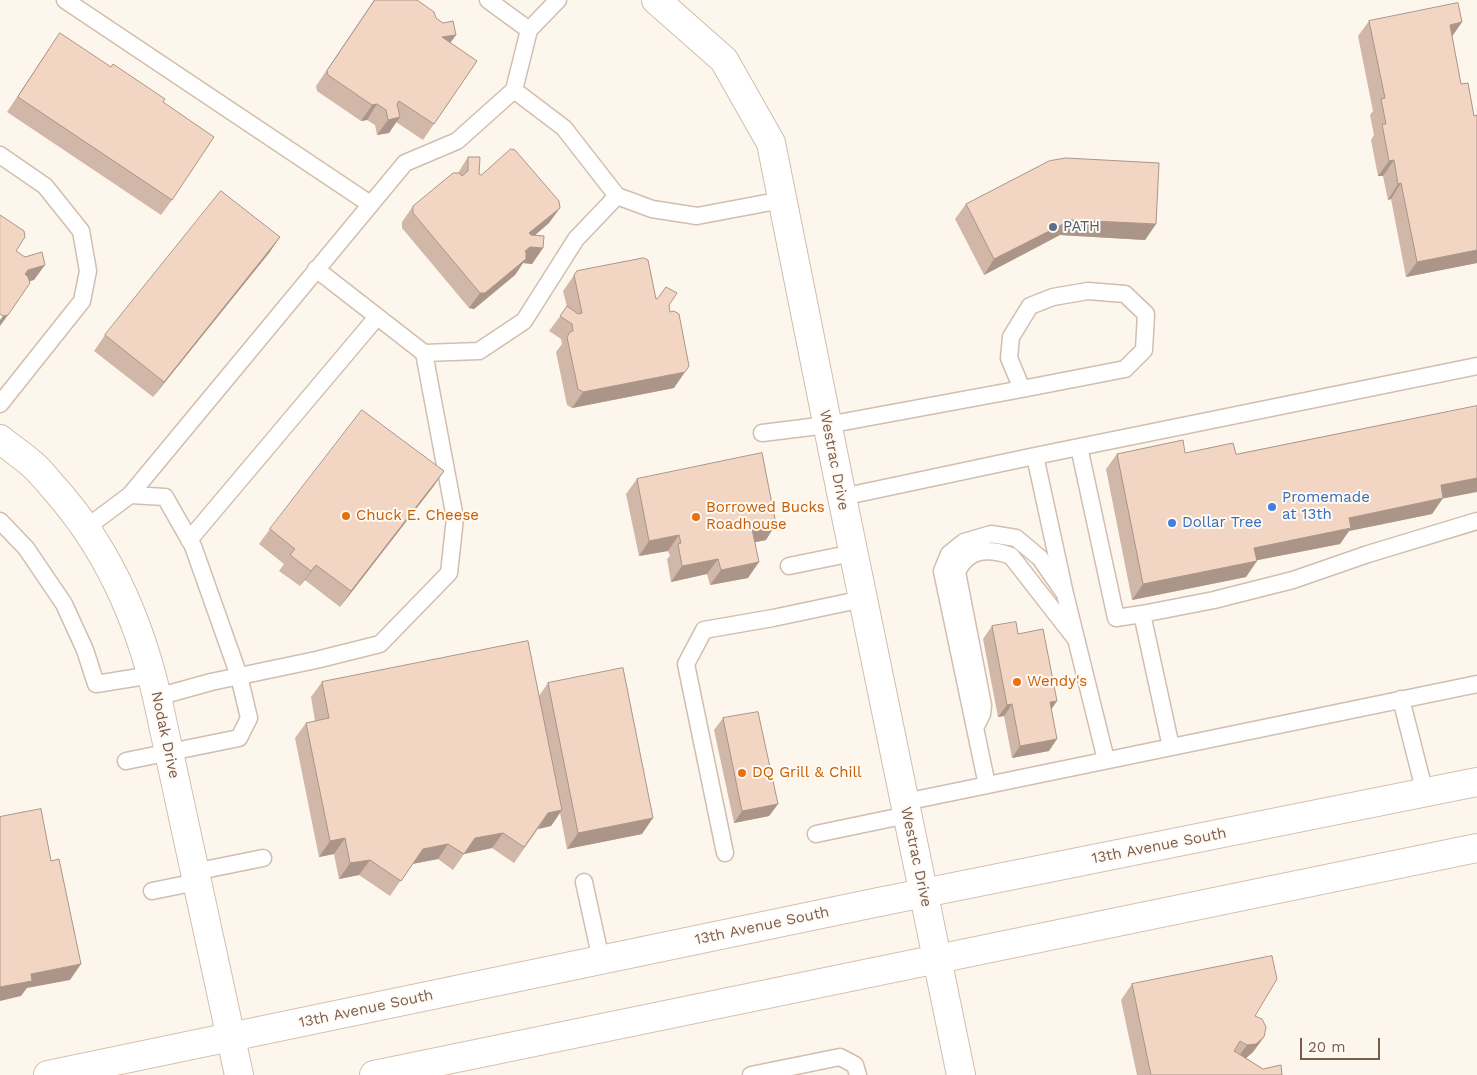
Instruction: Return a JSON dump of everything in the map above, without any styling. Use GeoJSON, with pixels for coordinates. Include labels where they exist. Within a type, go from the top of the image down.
{"type":"FeatureCollection","features":[{"type":"Feature","properties":{"kind":"main road","name":"Westrac Drive"},"geometry":{"type":"LineString","coordinates":[[656,0],[724,60],[770,143],[961,1075]]}},
{"type":"Feature","properties":{"kind":"main road","name":"Nodak Drive"},"geometry":{"type":"LineString","coordinates":[[0,440],[34,466],[67,503],[86,528],[119,584],[138,628],[155,686],[239,1075]]}},
{"type":"Feature","properties":{"kind":"main road","name":"13th Avenue South"},"geometry":{"type":"LineString","coordinates":[[48,1075],[923,893],[1477,782]]}},
{"type":"Feature","properties":{"kind":"main road"},"geometry":{"type":"LineString","coordinates":[[374,1075],[1477,848]]}},
{"type":"Feature","properties":{"kind":"lane"},"geometry":{"type":"LineString","coordinates":[[65,0],[370,204]]}},
{"type":"Feature","properties":{"kind":"lane"},"geometry":{"type":"LineString","coordinates":[[488,0],[529,30]]}},
{"type":"Feature","properties":{"kind":"lane"},"geometry":{"type":"LineString","coordinates":[[86,528],[130,495],[405,163],[457,141],[514,90],[529,30],[558,0]]}},
{"type":"Feature","properties":{"kind":"lane"},"geometry":{"type":"LineString","coordinates":[[514,90],[564,128],[616,196],[652,209],[697,216],[782,200]]}},
{"type":"Feature","properties":{"kind":"lane"},"geometry":{"type":"LineString","coordinates":[[0,155],[45,186],[81,231],[88,271],[82,301],[0,404]]}},
{"type":"Feature","properties":{"kind":"lane"},"geometry":{"type":"LineString","coordinates":[[316,269],[424,353],[479,352],[524,322],[576,239],[616,196]]}},
{"type":"Feature","properties":{"kind":"lane"},"geometry":{"type":"LineString","coordinates":[[762,432],[827,425],[1125,370],[1144,350],[1146,314],[1125,294],[1088,291],[1053,297],[1030,306],[1011,337],[1009,358],[1022,389]]}},
{"type":"Feature","properties":{"kind":"lane"},"geometry":{"type":"LineString","coordinates":[[189,540],[377,317]]}},
{"type":"Feature","properties":{"kind":"lane"},"geometry":{"type":"LineString","coordinates":[[0,521],[26,548],[64,604],[85,650],[96,684],[155,686],[211,682],[316,660],[380,644],[449,573],[455,518],[424,353]]}},
{"type":"Feature","properties":{"kind":"lane"},"geometry":{"type":"LineString","coordinates":[[842,497],[1477,366]]}},
{"type":"Feature","properties":{"kind":"lane"},"geometry":{"type":"LineString","coordinates":[[1079,447],[1116,618],[1214,600],[1293,580],[1368,554],[1477,521]]}},
{"type":"Feature","properties":{"kind":"lane"},"geometry":{"type":"LineString","coordinates":[[1035,456],[1075,638],[1106,760]]}},
{"type":"Feature","properties":{"kind":"lane"},"geometry":{"type":"LineString","coordinates":[[126,761],[238,738],[250,718],[239,676],[189,540],[165,497],[130,495]]}},
{"type":"Feature","properties":{"kind":"lane"},"geometry":{"type":"LineString","coordinates":[[987,785],[942,571],[948,554],[964,542],[990,534],[1016,538],[1040,558],[1065,594]]}},
{"type":"Feature","properties":{"kind":"lane"},"geometry":{"type":"LineString","coordinates":[[975,728],[982,714],[983,705],[957,572],[961,563],[971,555],[985,551],[998,551],[1011,556],[1075,638]]}},
{"type":"Feature","properties":{"kind":"lane"},"geometry":{"type":"LineString","coordinates":[[790,566],[853,552]]}},
{"type":"Feature","properties":{"kind":"lane"},"geometry":{"type":"LineString","coordinates":[[725,853],[686,664],[704,630],[864,599]]}},
{"type":"Feature","properties":{"kind":"lane"},"geometry":{"type":"LineString","coordinates":[[1142,614],[1171,747]]}},
{"type":"Feature","properties":{"kind":"lane"},"geometry":{"type":"LineString","coordinates":[[816,834],[987,785],[1477,684]]}},
{"type":"Feature","properties":{"kind":"lane"},"geometry":{"type":"LineString","coordinates":[[1401,699],[1424,793]]}},
{"type":"Feature","properties":{"kind":"lane"},"geometry":{"type":"LineString","coordinates":[[152,891],[263,858]]}},
{"type":"Feature","properties":{"kind":"lane"},"geometry":{"type":"LineString","coordinates":[[584,882],[600,960]]}},
{"type":"Feature","properties":{"kind":"lane"},"geometry":{"type":"LineString","coordinates":[[751,1075],[777,1072],[840,1057],[856,1070]]}},
{"type":"Feature","properties":{"kind":"building"},"geometry":{"type":"Polygon","coordinates":[[[375,0],[417,0],[434,12],[436,18],[443,23],[453,21],[456,35],[442,37],[477,61],[434,124],[399,101],[397,104],[400,117],[388,120],[386,110],[377,104],[372,105],[328,75],[327,71],[375,0]]]}},
{"type":"Feature","properties":{"kind":"building"},"geometry":{"type":"Polygon","coordinates":[[[1458,3],[1462,22],[1450,25],[1461,84],[1468,83],[1474,116],[1477,115],[1477,250],[1417,262],[1401,183],[1398,184],[1394,160],[1389,161],[1382,124],[1386,124],[1381,99],[1385,98],[1369,21],[1458,3]]]}},
{"type":"Feature","properties":{"kind":"building"},"geometry":{"type":"Polygon","coordinates":[[[60,33],[111,67],[113,64],[165,99],[163,102],[214,137],[172,200],[18,97],[60,33]]]}},
{"type":"Feature","properties":{"kind":"building"},"geometry":{"type":"Polygon","coordinates":[[[511,149],[515,150],[559,201],[560,208],[529,233],[531,235],[544,236],[543,248],[530,247],[525,251],[526,259],[485,293],[480,293],[413,213],[413,206],[453,173],[459,173],[462,176],[468,171],[468,157],[480,157],[479,174],[481,175],[511,149]]]}},
{"type":"Feature","properties":{"kind":"building","name":"PATH"},"geometry":{"type":"Polygon","coordinates":[[[1066,158],[1159,163],[1156,224],[1071,220],[994,259],[966,204],[1049,161],[1066,158]]]}},
{"type":"Feature","properties":{"kind":"building"},"geometry":{"type":"Polygon","coordinates":[[[221,191],[280,237],[164,382],[105,335],[221,191]]]}},
{"type":"Feature","properties":{"kind":"building"},"geometry":{"type":"Polygon","coordinates":[[[0,215],[24,231],[25,237],[16,251],[25,257],[42,252],[45,265],[28,270],[25,274],[30,283],[8,315],[3,316],[0,314],[0,215]]]}},
{"type":"Feature","properties":{"kind":"building"},"geometry":{"type":"Polygon","coordinates":[[[644,258],[648,260],[656,299],[666,287],[677,293],[669,305],[670,312],[674,311],[679,314],[689,366],[685,372],[583,392],[578,389],[567,337],[573,331],[572,324],[560,316],[567,306],[578,314],[582,313],[574,275],[577,271],[644,258]]]}},
{"type":"Feature","properties":{"kind":"building","name":"Promemade at 13th"},"geometry":{"type":"Polygon","coordinates":[[[1477,406],[1477,478],[1441,485],[1443,498],[1349,518],[1351,528],[1254,548],[1257,561],[1143,584],[1117,454],[1183,440],[1185,453],[1233,443],[1236,454],[1477,406]]]}},
{"type":"Feature","properties":{"kind":"building","name":"Chuck E. Cheese"},"geometry":{"type":"Polygon","coordinates":[[[362,410],[444,471],[351,591],[316,565],[311,571],[290,555],[295,549],[270,529],[362,410]]]}},
{"type":"Feature","properties":{"kind":"building","name":"Borrowed Bucks Roadhouse"},"geometry":{"type":"Polygon","coordinates":[[[762,453],[776,524],[752,529],[759,562],[721,570],[718,559],[682,566],[678,544],[681,543],[679,535],[649,541],[637,479],[762,453]]]}},
{"type":"Feature","properties":{"kind":"building","name":"Wendy's"},"geometry":{"type":"Polygon","coordinates":[[[1016,622],[1018,634],[1043,629],[1057,701],[1050,702],[1057,739],[1020,746],[1012,704],[1007,705],[992,626],[1016,622]]]}},
{"type":"Feature","properties":{"kind":"building"},"geometry":{"type":"Polygon","coordinates":[[[528,641],[562,810],[548,813],[524,847],[503,833],[475,838],[464,854],[448,844],[423,849],[401,881],[370,860],[350,863],[345,838],[330,841],[306,723],[329,718],[322,682],[528,641]]]}},
{"type":"Feature","properties":{"kind":"building"},"geometry":{"type":"Polygon","coordinates":[[[623,668],[653,818],[578,833],[548,683],[623,668]]]}},
{"type":"Feature","properties":{"kind":"building","name":"DQ Grill & Chill"},"geometry":{"type":"Polygon","coordinates":[[[758,712],[778,804],[742,811],[723,718],[758,712]]]}},
{"type":"Feature","properties":{"kind":"building"},"geometry":{"type":"Polygon","coordinates":[[[41,809],[51,861],[59,859],[81,964],[31,974],[32,981],[0,987],[0,817],[41,809]]]}},
{"type":"Feature","properties":{"kind":"building"},"geometry":{"type":"Polygon","coordinates":[[[1272,956],[1277,979],[1255,1016],[1262,1019],[1266,1027],[1264,1037],[1256,1044],[1247,1045],[1240,1041],[1234,1051],[1263,1069],[1281,1065],[1282,1075],[1151,1075],[1132,984],[1272,956]]]}},
{"type":"Feature","properties":{"kind":"place","name":"PATH"},"geometry":{"type":"Point","coordinates":[1053,227]}},
{"type":"Feature","properties":{"kind":"place","name":"Promemade at 13th"},"geometry":{"type":"Point","coordinates":[1272,507]}},
{"type":"Feature","properties":{"kind":"place","name":"Chuck E. Cheese"},"geometry":{"type":"Point","coordinates":[346,516]}},
{"type":"Feature","properties":{"kind":"place","name":"Borrowed Bucks Roadhouse"},"geometry":{"type":"Point","coordinates":[696,517]}},
{"type":"Feature","properties":{"kind":"place","name":"Dollar Tree"},"geometry":{"type":"Point","coordinates":[1172,523]}},
{"type":"Feature","properties":{"kind":"place","name":"Wendy's"},"geometry":{"type":"Point","coordinates":[1017,682]}},
{"type":"Feature","properties":{"kind":"place","name":"DQ Grill & Chill"},"geometry":{"type":"Point","coordinates":[742,773]}}]}
